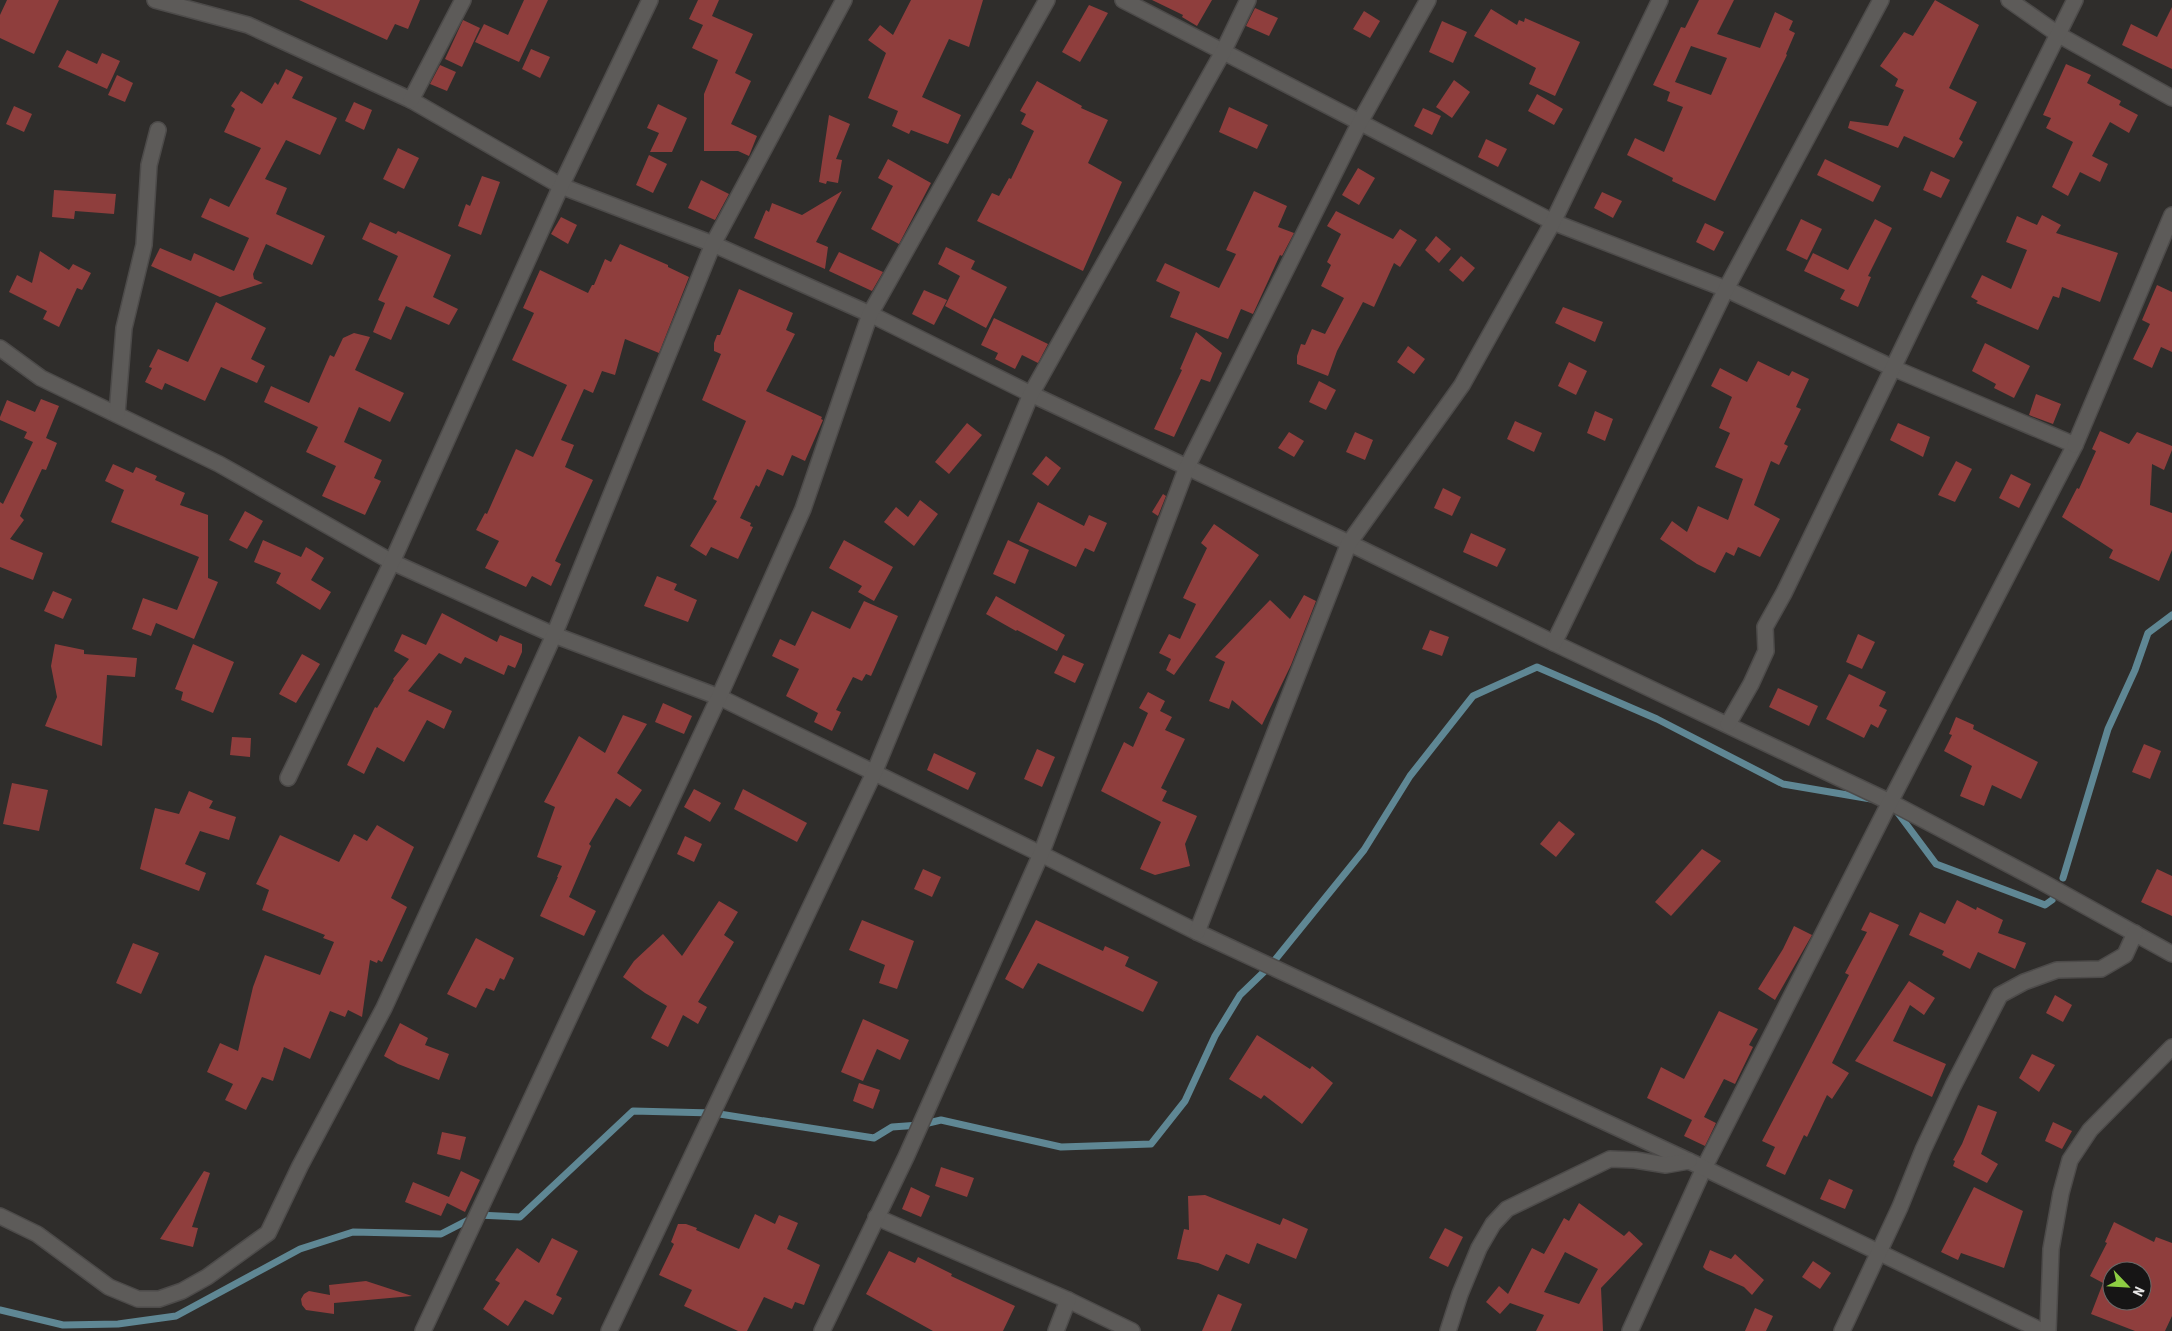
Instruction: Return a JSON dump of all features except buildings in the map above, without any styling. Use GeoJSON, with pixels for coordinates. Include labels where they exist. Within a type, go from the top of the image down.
{"type":"FeatureCollection","features":[{"type":"Feature","properties":{"kind":"street"},"geometry":{"type":"LineString","coordinates":[[155,0],[203,6],[248,25],[411,100],[561,186],[713,244],[870,314],[1031,394],[1349,543],[1554,643],[1890,802],[2042,882],[2172,954]]}},
{"type":"Feature","properties":{"kind":"street"},"geometry":{"type":"LineString","coordinates":[[411,100],[463,0]]}},
{"type":"Feature","properties":{"kind":"street"},"geometry":{"type":"LineString","coordinates":[[288,778],[392,562],[561,186],[650,0]]}},
{"type":"Feature","properties":{"kind":"street"},"geometry":{"type":"LineString","coordinates":[[0,1216],[37,1234],[109,1287],[138,1299],[159,1299],[182,1291],[207,1277],[268,1233],[300,1166],[384,1008],[554,635],[713,244],[844,0]]}},
{"type":"Feature","properties":{"kind":"street"},"geometry":{"type":"LineString","coordinates":[[423,1331],[719,697],[803,509],[870,314],[1047,0]]}},
{"type":"Feature","properties":{"kind":"street"},"geometry":{"type":"LineString","coordinates":[[1123,0],[1553,222],[1726,289],[1892,368],[2075,445]]}},
{"type":"Feature","properties":{"kind":"street"},"geometry":{"type":"LineString","coordinates":[[609,1331],[874,772],[1031,394],[1223,52],[1248,0]]}},
{"type":"Feature","properties":{"kind":"street"},"geometry":{"type":"LineString","coordinates":[[822,1331],[906,1157],[1041,854],[1187,467],[1360,122],[1428,0]]}},
{"type":"Feature","properties":{"kind":"street"},"geometry":{"type":"LineString","coordinates":[[1197,932],[1349,543],[1462,385],[1553,222],[1660,0]]}},
{"type":"Feature","properties":{"kind":"street"},"geometry":{"type":"LineString","coordinates":[[1554,643],[1726,289],[1880,0]]}},
{"type":"Feature","properties":{"kind":"street"},"geometry":{"type":"LineString","coordinates":[[2009,0],[2059,35],[2172,98]]}},
{"type":"Feature","properties":{"kind":"street"},"geometry":{"type":"LineString","coordinates":[[1728,724],[1751,684],[1766,651],[1765,627],[1788,584],[1892,368],[2075,0]]}},
{"type":"Feature","properties":{"kind":"street"},"geometry":{"type":"LineString","coordinates":[[117,414],[124,328],[144,245],[149,164],[158,130]]}},
{"type":"Feature","properties":{"kind":"street"},"geometry":{"type":"LineString","coordinates":[[1630,1331],[1704,1168],[1890,802],[2075,445],[2172,215]]}},
{"type":"Feature","properties":{"kind":"street"},"geometry":{"type":"LineString","coordinates":[[0,348],[41,378],[219,464],[392,562],[554,635],[719,697],[1197,932],[1704,1168],[2042,1331]]}},
{"type":"Feature","properties":{"kind":"street"},"geometry":{"type":"LineString","coordinates":[[1842,1331],[1879,1253],[1953,1086],[2000,995],[2024,982],[2057,970],[2101,969],[2125,954],[2135,933]]}},
{"type":"Feature","properties":{"kind":"street"},"geometry":{"type":"LineString","coordinates":[[2048,1331],[2051,1249],[2060,1193],[2070,1160],[2090,1130],[2172,1047]]}},
{"type":"Feature","properties":{"kind":"street"},"geometry":{"type":"LineString","coordinates":[[1448,1331],[1460,1294],[1479,1248],[1493,1224],[1507,1209],[1610,1159],[1666,1164],[1689,1161]]}},
{"type":"Feature","properties":{"kind":"street"},"geometry":{"type":"LineString","coordinates":[[876,1217],[1068,1300],[1132,1331]]}},
{"type":"Feature","properties":{"kind":"street"},"geometry":{"type":"LineString","coordinates":[[1056,1331],[1068,1300]]}},
{"type":"Feature","properties":{"kind":"waterway"},"geometry":{"type":"LineString","coordinates":[[2063,878],[2108,729],[2135,670],[2148,633],[2172,615]]}},
{"type":"Feature","properties":{"kind":"waterway"},"geometry":{"type":"LineString","coordinates":[[0,1310],[63,1325],[118,1324],[176,1316],[300,1249],[353,1232],[441,1234],[478,1215],[520,1217],[633,1111],[713,1113],[874,1138],[892,1127],[920,1125],[941,1120],[1061,1147],[1151,1144],[1185,1101],[1215,1036],[1240,995],[1270,966],[1364,850],[1410,776],[1473,696],[1537,667],[1657,719],[1783,784],[1871,799]]}},
{"type":"Feature","properties":{"kind":"waterway"},"geometry":{"type":"LineString","coordinates":[[1895,809],[1936,864],[2045,905],[2052,900]]}}]}
